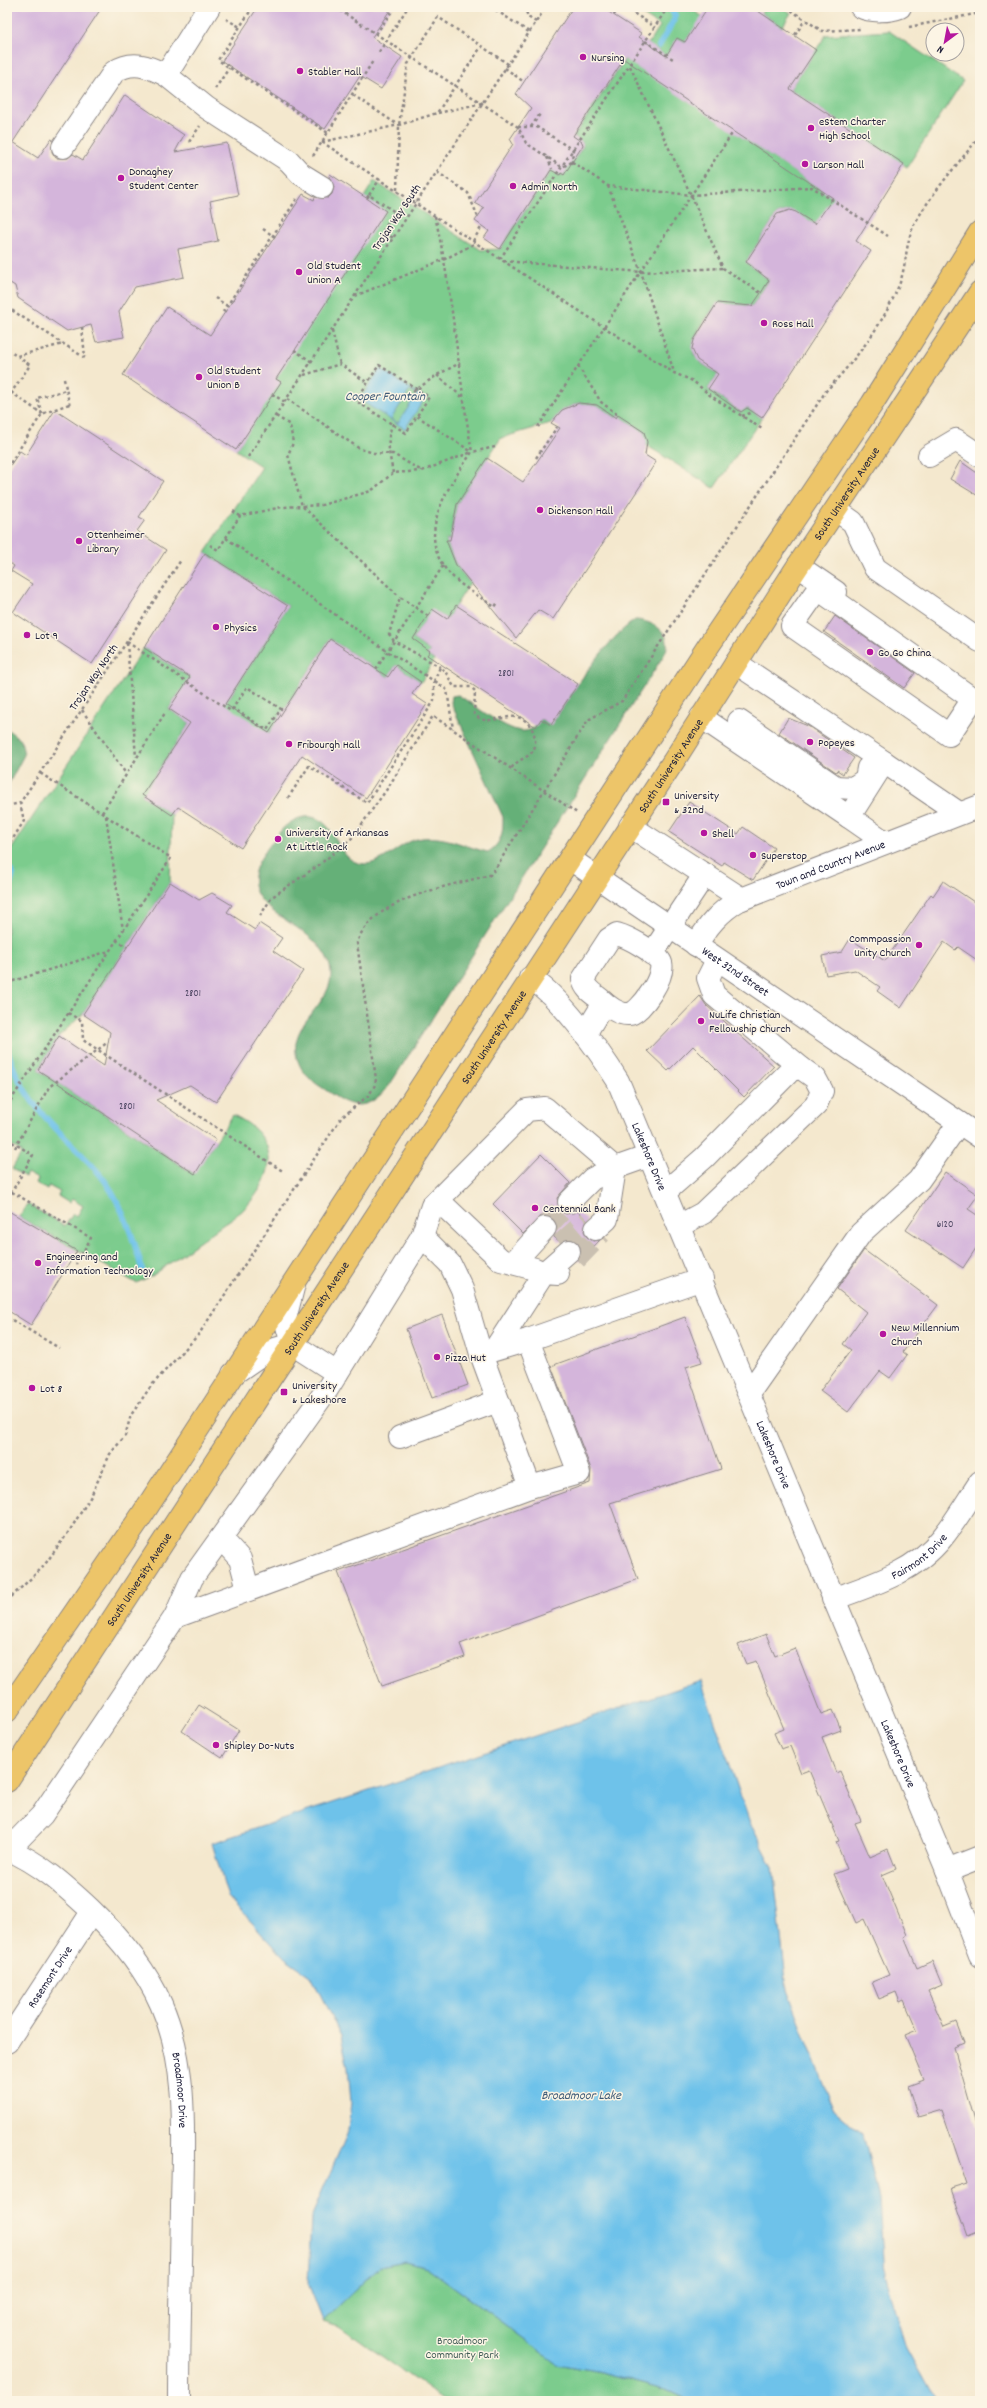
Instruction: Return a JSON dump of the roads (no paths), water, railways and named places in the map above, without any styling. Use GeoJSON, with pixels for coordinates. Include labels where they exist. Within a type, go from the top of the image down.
{"type":"FeatureCollection","features":[{"type":"Feature","properties":{"kind":"main road"},"geometry":{"type":"LineString","coordinates":[[7,1711],[96,1584],[709,645],[872,404],[980,232]]}},
{"type":"Feature","properties":{"kind":"main road","name":"South University Avenue"},"geometry":{"type":"LineString","coordinates":[[7,1781],[530,978],[702,717],[798,566],[980,292]]}},
{"type":"Feature","properties":{"kind":"street"},"geometry":{"type":"LineString","coordinates":[[861,7],[865,9],[882,10],[900,7]]}},
{"type":"Feature","properties":{"kind":"street"},"geometry":{"type":"LineString","coordinates":[[166,75],[216,12]]}},
{"type":"Feature","properties":{"kind":"street"},"geometry":{"type":"LineString","coordinates":[[63,147],[118,70],[133,65],[149,67],[166,75],[207,108],[289,161],[301,174],[322,187]]}},
{"type":"Feature","properties":{"kind":"street"},"geometry":{"type":"LineString","coordinates":[[929,456],[956,440],[980,456]]}},
{"type":"Feature","properties":{"kind":"street"},"geometry":{"type":"LineString","coordinates":[[836,510],[853,522],[875,568],[980,640]]}},
{"type":"Feature","properties":{"kind":"street"},"geometry":{"type":"LineString","coordinates":[[798,566],[978,690]]}},
{"type":"Feature","properties":{"kind":"street"},"geometry":{"type":"LineString","coordinates":[[818,589],[973,699],[949,735],[792,626],[818,589]]}},
{"type":"Feature","properties":{"kind":"street"},"geometry":{"type":"LineString","coordinates":[[736,663],[959,813]]}},
{"type":"Feature","properties":{"kind":"street"},"geometry":{"type":"LineString","coordinates":[[739,721],[836,787],[853,788],[866,779],[869,763],[792,709],[769,686]]}},
{"type":"Feature","properties":{"kind":"street"},"geometry":{"type":"LineString","coordinates":[[702,717],[885,842]]}},
{"type":"Feature","properties":{"kind":"street"},"geometry":{"type":"LineString","coordinates":[[740,743],[774,745]]}},
{"type":"Feature","properties":{"kind":"street"},"geometry":{"type":"LineString","coordinates":[[850,817],[884,762]]}},
{"type":"Feature","properties":{"kind":"street","name":"Town and Country Avenue"},"geometry":{"type":"LineString","coordinates":[[696,945],[711,922],[722,910],[742,899],[980,806]]}},
{"type":"Feature","properties":{"kind":"street"},"geometry":{"type":"LineString","coordinates":[[630,826],[742,899]]}},
{"type":"Feature","properties":{"kind":"street","name":"West 32nd Street"},"geometry":{"type":"LineString","coordinates":[[570,859],[980,1137]]}},
{"type":"Feature","properties":{"kind":"street"},"geometry":{"type":"LineString","coordinates":[[652,954],[705,874]]}},
{"type":"Feature","properties":{"kind":"street"},"geometry":{"type":"LineString","coordinates":[[617,934],[628,937],[660,961],[663,969],[661,976],[637,1011],[630,1014],[622,1013],[604,1003],[585,987],[583,979],[609,939],[617,934]]}},
{"type":"Feature","properties":{"kind":"street"},"geometry":{"type":"LineString","coordinates":[[679,1226],[703,1213],[816,1105],[822,1091],[815,1078],[801,1068],[714,994],[708,978],[717,960]]}},
{"type":"Feature","properties":{"kind":"street","name":"Lakeshore Drive"},"geometry":{"type":"LineString","coordinates":[[530,978],[551,996],[585,1034],[602,1055],[618,1081],[702,1279],[833,1599],[947,1870],[980,1956]]}},
{"type":"Feature","properties":{"kind":"street"},"geometry":{"type":"LineString","coordinates":[[585,1034],[604,1003]]}},
{"type":"Feature","properties":{"kind":"street"},"geometry":{"type":"LineString","coordinates":[[665,1192],[704,1158],[780,1079],[791,1070],[801,1068]]}},
{"type":"Feature","properties":{"kind":"street"},"geometry":{"type":"LineString","coordinates":[[8,1849],[42,1815],[175,1617],[192,1578],[337,1373],[422,1236],[432,1206],[527,1110],[545,1108],[615,1168]]}},
{"type":"Feature","properties":{"kind":"street"},"geometry":{"type":"LineString","coordinates":[[749,1393],[861,1233],[919,1180],[959,1123]]}},
{"type":"Feature","properties":{"kind":"street"},"geometry":{"type":"LineString","coordinates":[[615,1168],[592,1216],[592,1179],[615,1168],[649,1156]]}},
{"type":"Feature","properties":{"kind":"street"},"geometry":{"type":"LineString","coordinates":[[438,1200],[501,1260],[530,1268]]}},
{"type":"Feature","properties":{"kind":"street"},"geometry":{"type":"LineString","coordinates":[[422,1236],[450,1264],[462,1289],[488,1352],[498,1401],[530,1487]]}},
{"type":"Feature","properties":{"kind":"street"},"geometry":{"type":"LineString","coordinates":[[488,1352],[530,1268],[561,1244],[530,1268]]}},
{"type":"Feature","properties":{"kind":"street"},"geometry":{"type":"LineString","coordinates":[[296,1278],[286,1319],[292,1344],[337,1373]]}},
{"type":"Feature","properties":{"kind":"street"},"geometry":{"type":"LineString","coordinates":[[488,1352],[528,1340],[702,1279]]}},
{"type":"Feature","properties":{"kind":"street"},"geometry":{"type":"LineString","coordinates":[[175,1617],[530,1487],[579,1473],[528,1340]]}},
{"type":"Feature","properties":{"kind":"street"},"geometry":{"type":"LineString","coordinates":[[234,1374],[265,1352],[292,1344]]}},
{"type":"Feature","properties":{"kind":"street"},"geometry":{"type":"LineString","coordinates":[[400,1437],[498,1401]]}},
{"type":"Feature","properties":{"kind":"street","name":"Fairmont Drive"},"geometry":{"type":"LineString","coordinates":[[833,1599],[884,1580],[910,1566],[942,1538],[980,1482]]}},
{"type":"Feature","properties":{"kind":"street"},"geometry":{"type":"LineString","coordinates":[[221,1538],[240,1559],[248,1589]]}},
{"type":"Feature","properties":{"kind":"street","name":"Broadmoor Drive"},"geometry":{"type":"LineString","coordinates":[[8,1849],[40,1865],[64,1884],[118,1938],[154,1990],[161,2004],[176,2050],[183,2117],[179,2401]]}},
{"type":"Feature","properties":{"kind":"street"},"geometry":{"type":"LineString","coordinates":[[947,1870],[980,1857]]}},
{"type":"Feature","properties":{"kind":"street","name":"Rosemont Drive"},"geometry":{"type":"LineString","coordinates":[[7,2042],[92,1912]]}},
{"type":"Feature","properties":{"kind":"water","name":"Cooper Fountain"},"geometry":{"type":"Polygon","coordinates":[[[380,369],[425,398],[405,429],[360,400],[380,369]],[[410,390],[391,419],[398,423],[417,394],[410,390]]]}},
{"type":"Feature","properties":{"kind":"water","name":"Broadmoor Lake"},"geometry":{"type":"Polygon","coordinates":[[[701,1681],[750,1823],[773,1867],[787,1989],[833,2109],[863,2134],[879,2199],[884,2275],[906,2348],[931,2393],[940,2401],[690,2401],[664,2389],[601,2372],[558,2364],[427,2267],[405,2261],[380,2266],[323,2321],[308,2283],[311,2218],[348,2131],[351,2102],[348,2068],[341,2036],[311,1976],[285,1958],[228,1897],[212,1843],[701,1681]]]}},
{"type":"Feature","properties":{"kind":"waterway"},"geometry":{"type":"LineString","coordinates":[[659,46],[674,20],[675,15],[671,9]]}},
{"type":"Feature","properties":{"kind":"waterway"},"geometry":{"type":"LineString","coordinates":[[7,866],[13,874],[7,896]]}},
{"type":"Feature","properties":{"kind":"waterway"},"geometry":{"type":"LineString","coordinates":[[7,1049],[19,1080],[34,1104],[104,1179],[119,1205],[129,1227],[143,1273]]}},
{"type":"Feature","properties":{"kind":"tunnel"},"geometry":{"type":"LineString","coordinates":[[545,1228],[569,1202]]}},
{"type":"Feature","properties":{"kind":"tunnel"},"geometry":{"type":"LineString","coordinates":[[561,1244],[588,1221]]}},
{"type":"Feature","properties":{"kind":"tunnel"},"geometry":{"type":"LineString","coordinates":[[576,1259],[601,1233]]}},
{"type":"Feature","properties":{"kind":"place","name":"Nursing"},"geometry":{"type":"Point","coordinates":[583,57]}},
{"type":"Feature","properties":{"kind":"place","name":"Stabler Hall"},"geometry":{"type":"Point","coordinates":[300,71]}},
{"type":"Feature","properties":{"kind":"place","name":"eStem Charter High School"},"geometry":{"type":"Point","coordinates":[811,128]}},
{"type":"Feature","properties":{"kind":"place","name":"Larson Hall"},"geometry":{"type":"Point","coordinates":[805,164]}},
{"type":"Feature","properties":{"kind":"place","name":"Donaghey Student Center"},"geometry":{"type":"Point","coordinates":[121,178]}},
{"type":"Feature","properties":{"kind":"place","name":"Admin North"},"geometry":{"type":"Point","coordinates":[513,186]}},
{"type":"Feature","properties":{"kind":"place","name":"Old Student Union A"},"geometry":{"type":"Point","coordinates":[299,272]}},
{"type":"Feature","properties":{"kind":"place","name":"Ross Hall"},"geometry":{"type":"Point","coordinates":[764,323]}},
{"type":"Feature","properties":{"kind":"place","name":"Old Student Union B"},"geometry":{"type":"Point","coordinates":[199,377]}},
{"type":"Feature","properties":{"kind":"place","name":"Dickenson Hall"},"geometry":{"type":"Point","coordinates":[540,510]}},
{"type":"Feature","properties":{"kind":"place","name":"Ottenheimer Library"},"geometry":{"type":"Point","coordinates":[79,541]}},
{"type":"Feature","properties":{"kind":"place","name":"Physics"},"geometry":{"type":"Point","coordinates":[216,627]}},
{"type":"Feature","properties":{"kind":"place","name":"Lot 9"},"geometry":{"type":"Point","coordinates":[27,635]}},
{"type":"Feature","properties":{"kind":"place","name":"Go Go China"},"geometry":{"type":"Point","coordinates":[870,652]}},
{"type":"Feature","properties":{"kind":"place","name":"Popeyes"},"geometry":{"type":"Point","coordinates":[810,742]}},
{"type":"Feature","properties":{"kind":"place","name":"Fribourgh Hall"},"geometry":{"type":"Point","coordinates":[289,744]}},
{"type":"Feature","properties":{"kind":"place","name":"University & 32nd"},"geometry":{"type":"Point","coordinates":[666,802]}},
{"type":"Feature","properties":{"kind":"place","name":"Shell"},"geometry":{"type":"Point","coordinates":[704,833]}},
{"type":"Feature","properties":{"kind":"place","name":"University of Arkansas At Little Rock"},"geometry":{"type":"Point","coordinates":[278,839]}},
{"type":"Feature","properties":{"kind":"place","name":"Superstop"},"geometry":{"type":"Point","coordinates":[753,855]}},
{"type":"Feature","properties":{"kind":"place","name":"Commpassion Unity Church"},"geometry":{"type":"Point","coordinates":[919,945]}},
{"type":"Feature","properties":{"kind":"place","name":"NuLife Christian Fellowship Church"},"geometry":{"type":"Point","coordinates":[701,1021]}},
{"type":"Feature","properties":{"kind":"place","name":"Centennial Bank"},"geometry":{"type":"Point","coordinates":[535,1208]}},
{"type":"Feature","properties":{"kind":"place","name":"Engineering and Information Technology"},"geometry":{"type":"Point","coordinates":[38,1263]}},
{"type":"Feature","properties":{"kind":"place","name":"New Millennium Church"},"geometry":{"type":"Point","coordinates":[883,1334]}},
{"type":"Feature","properties":{"kind":"place","name":"Pizza Hut"},"geometry":{"type":"Point","coordinates":[437,1357]}},
{"type":"Feature","properties":{"kind":"place","name":"Lot 8"},"geometry":{"type":"Point","coordinates":[32,1388]}},
{"type":"Feature","properties":{"kind":"place","name":"University & Lakeshore"},"geometry":{"type":"Point","coordinates":[284,1392]}},
{"type":"Feature","properties":{"kind":"place","name":"Shipley Do-Nuts"},"geometry":{"type":"Point","coordinates":[216,1745]}},
{"type":"Feature","properties":{"kind":"park label","name":"Broadmoor Community Park"},"geometry":{"type":"Point","coordinates":[462,2347]}}]}
